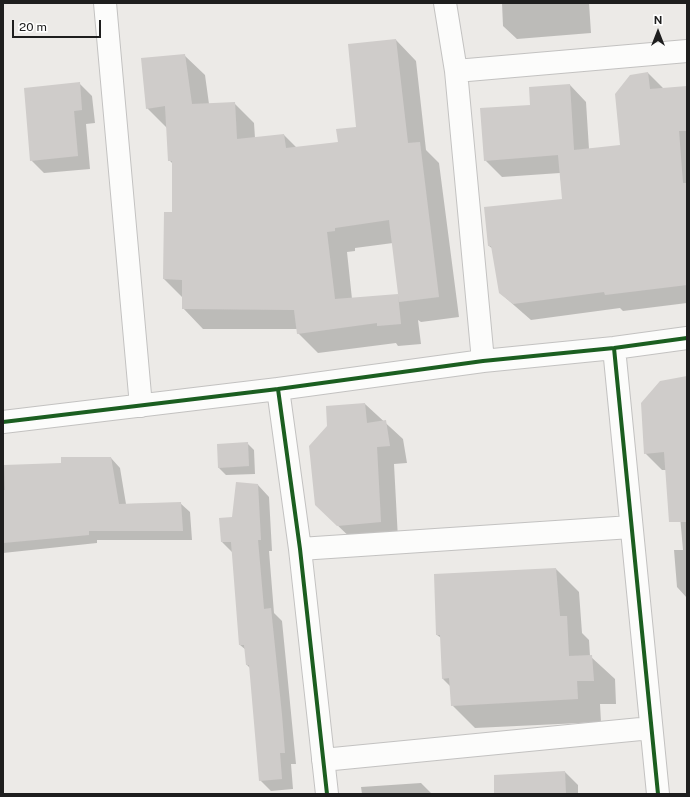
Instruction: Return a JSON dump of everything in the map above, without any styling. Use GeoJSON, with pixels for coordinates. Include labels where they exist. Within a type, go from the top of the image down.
{"type":"FeatureCollection","features":[{"type":"Feature","properties":{"kind":"street"},"geometry":{"type":"LineString","coordinates":[[105,3],[141,406]]}},
{"type":"Feature","properties":{"kind":"street"},"geometry":{"type":"LineString","coordinates":[[445,3],[456,71],[483,361]]}},
{"type":"Feature","properties":{"kind":"street"},"geometry":{"type":"LineString","coordinates":[[456,71],[687,50]]}},
{"type":"Feature","properties":{"kind":"street"},"geometry":{"type":"LineString","coordinates":[[3,422],[278,389],[483,361],[614,348],[687,338]]}},
{"type":"Feature","properties":{"kind":"street"},"geometry":{"type":"LineString","coordinates":[[614,348],[658,794]]}},
{"type":"Feature","properties":{"kind":"street"},"geometry":{"type":"LineString","coordinates":[[278,389],[300,549],[326,794]]}},
{"type":"Feature","properties":{"kind":"street"},"geometry":{"type":"LineString","coordinates":[[300,549],[631,527]]}},
{"type":"Feature","properties":{"kind":"street"},"geometry":{"type":"LineString","coordinates":[[323,760],[652,728]]}},
{"type":"Feature","properties":{"kind":"building"},"geometry":{"type":"Polygon","coordinates":[[[396,39],[408,143],[420,142],[439,297],[399,302],[389,220],[335,228],[335,231],[327,232],[335,299],[398,294],[401,324],[377,326],[377,323],[297,334],[294,310],[182,309],[182,280],[163,279],[164,212],[172,212],[172,161],[168,161],[165,106],[146,109],[141,58],[185,54],[192,104],[235,102],[237,139],[284,134],[286,148],[338,142],[336,129],[356,127],[348,44],[396,39]]]}},
{"type":"Feature","properties":{"kind":"building"},"geometry":{"type":"Polygon","coordinates":[[[648,72],[650,89],[687,86],[687,131],[679,131],[683,183],[687,183],[687,285],[605,295],[604,292],[513,304],[499,293],[491,246],[488,246],[484,207],[562,199],[558,155],[484,161],[480,108],[530,105],[529,87],[570,84],[574,150],[620,145],[615,94],[630,75],[648,72]]]}},
{"type":"Feature","properties":{"kind":"building"},"geometry":{"type":"Polygon","coordinates":[[[80,82],[82,110],[74,111],[78,156],[30,161],[24,88],[80,82]]]}},
{"type":"Feature","properties":{"kind":"building"},"geometry":{"type":"Polygon","coordinates":[[[687,376],[687,522],[669,522],[664,452],[644,454],[641,403],[660,381],[687,376]]]}},
{"type":"Feature","properties":{"kind":"building"},"geometry":{"type":"Polygon","coordinates":[[[365,403],[367,423],[386,420],[390,446],[377,447],[381,522],[337,526],[315,505],[309,446],[327,426],[326,406],[365,403]]]}},
{"type":"Feature","properties":{"kind":"building"},"geometry":{"type":"Polygon","coordinates":[[[248,442],[249,466],[218,468],[217,444],[248,442]]]}},
{"type":"Feature","properties":{"kind":"building"},"geometry":{"type":"Polygon","coordinates":[[[61,457],[111,457],[119,504],[181,502],[183,531],[89,531],[89,535],[3,543],[3,490],[5,490],[4,465],[61,463],[61,457]]]}},
{"type":"Feature","properties":{"kind":"building"},"geometry":{"type":"Polygon","coordinates":[[[236,482],[258,484],[261,540],[258,540],[264,609],[271,608],[282,715],[285,753],[280,753],[282,779],[259,781],[249,665],[246,665],[244,645],[239,645],[231,542],[221,542],[219,518],[232,517],[236,482]]]}},
{"type":"Feature","properties":{"kind":"building"},"geometry":{"type":"Polygon","coordinates":[[[556,568],[560,616],[567,616],[569,656],[592,655],[594,681],[577,681],[578,699],[451,706],[449,678],[442,679],[440,635],[436,635],[434,574],[556,568]]]}},
{"type":"Feature","properties":{"kind":"building"},"geometry":{"type":"Polygon","coordinates":[[[565,771],[566,794],[494,794],[494,775],[565,771]]]}},
{"type":"Feature","properties":{"kind":"cycle path"},"geometry":{"type":"LineString","coordinates":[[3,422],[278,389],[483,361],[614,348],[687,338]]}},
{"type":"Feature","properties":{"kind":"cycle path"},"geometry":{"type":"LineString","coordinates":[[614,348],[658,794]]}},
{"type":"Feature","properties":{"kind":"cycle path"},"geometry":{"type":"LineString","coordinates":[[278,389],[300,549],[327,794]]}}]}
